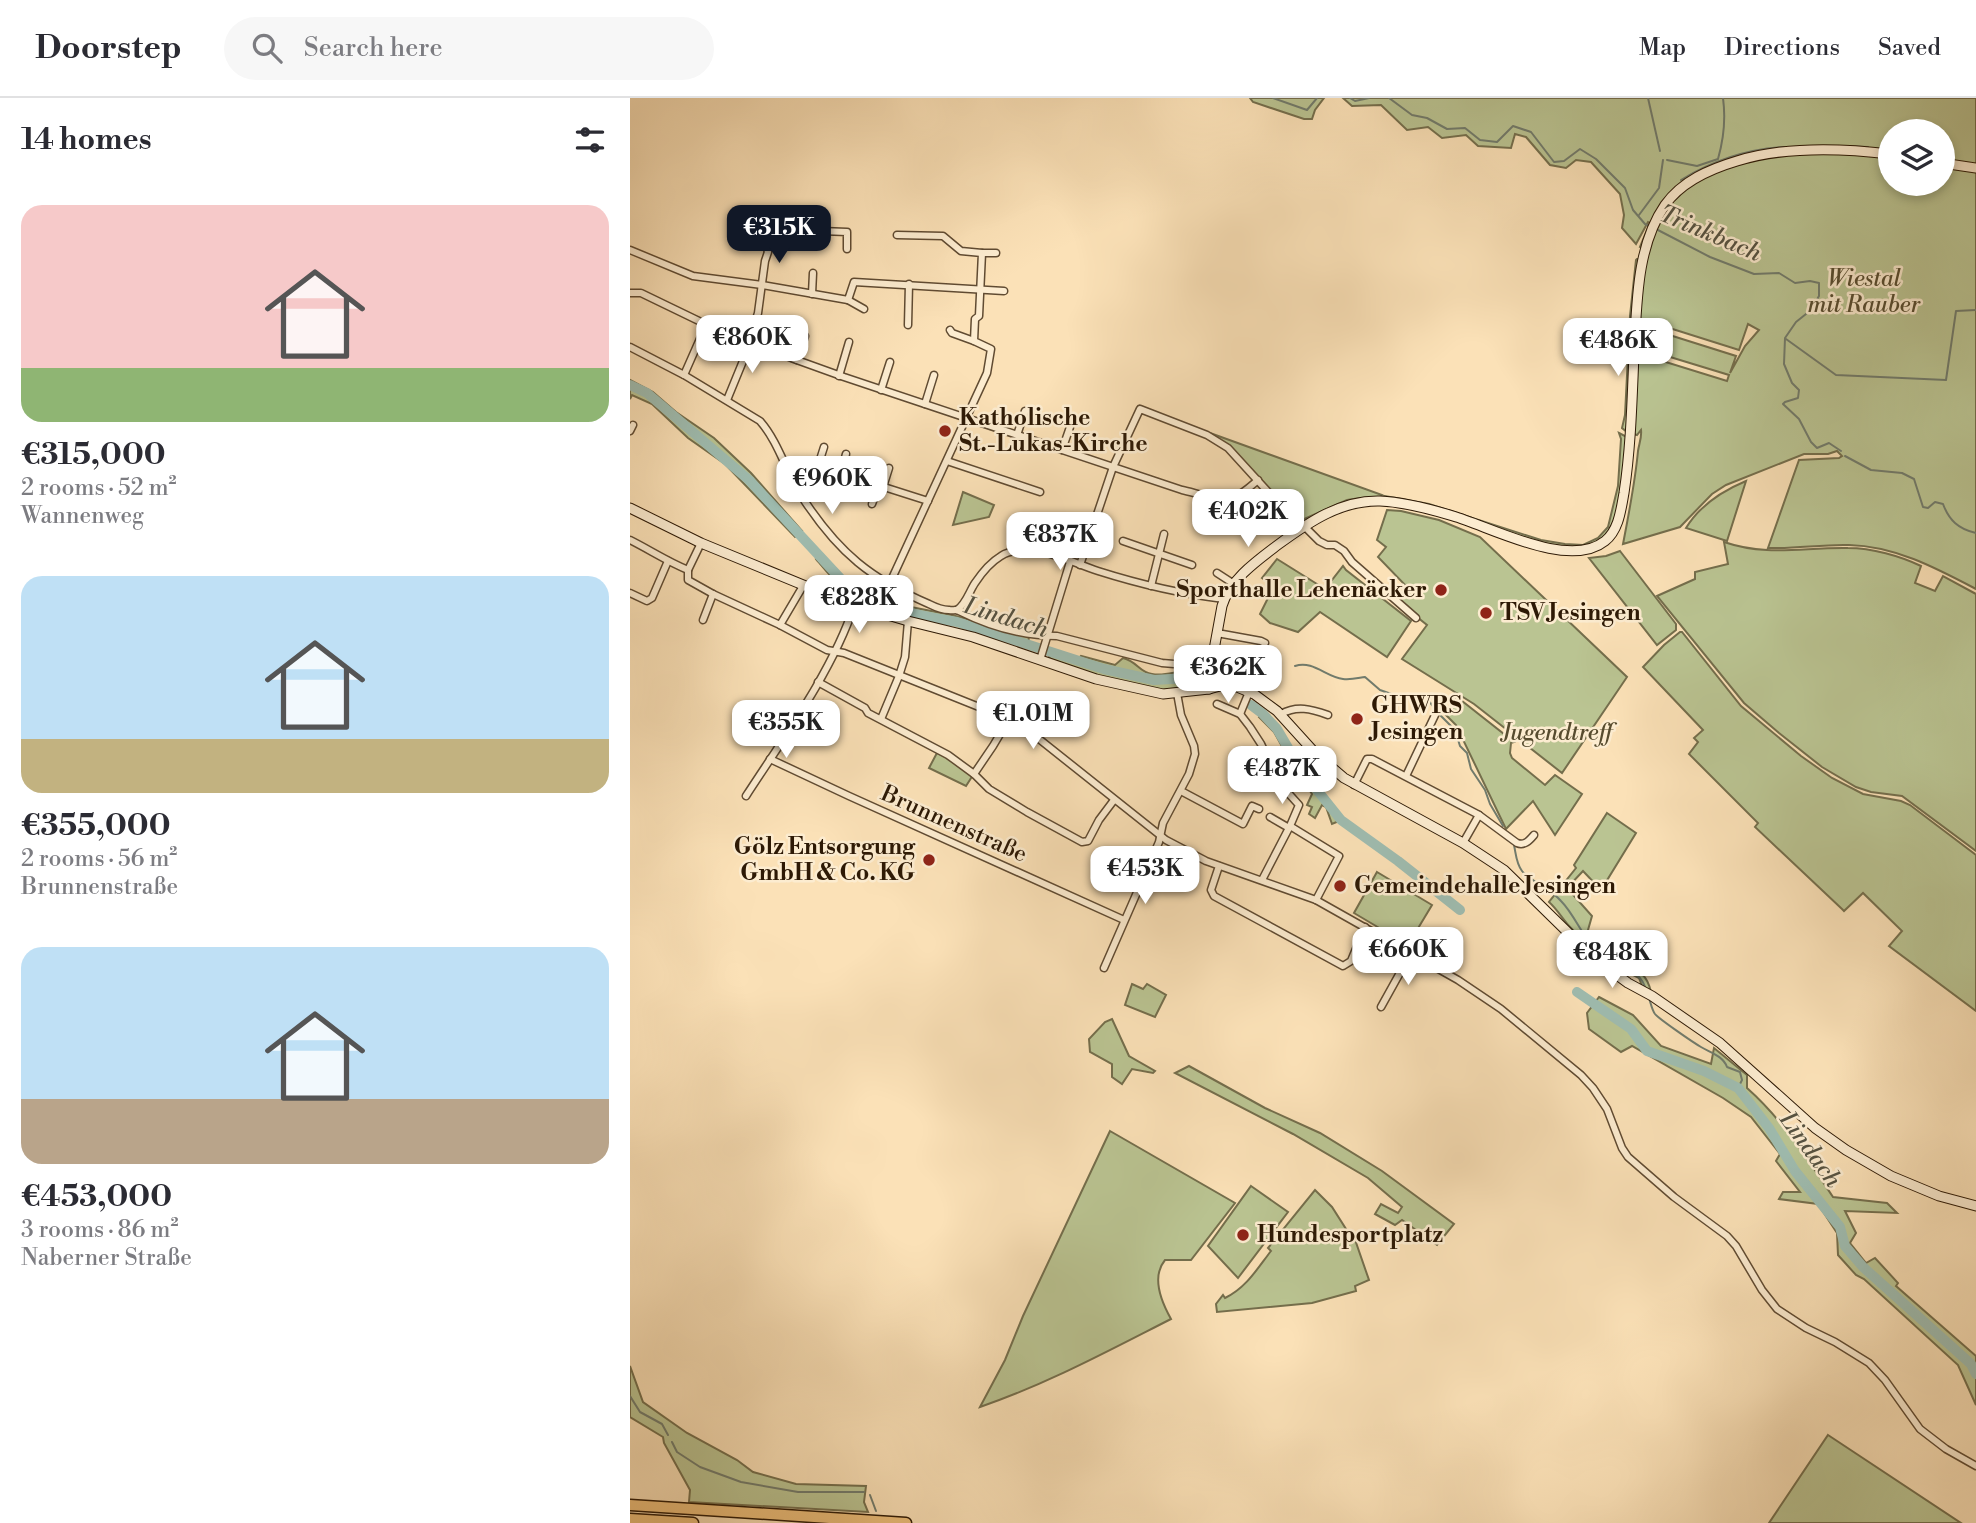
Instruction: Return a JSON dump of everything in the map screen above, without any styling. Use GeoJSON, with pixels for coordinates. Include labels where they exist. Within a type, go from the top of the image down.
{"type":"FeatureCollection","features":[{"type":"Feature","properties":{"kind":"highway"},"geometry":{"type":"LineString","coordinates":[[630,1505],[906,1523]]}},
{"type":"Feature","properties":{"kind":"highway"},"geometry":{"type":"LineString","coordinates":[[630,1519],[693,1523]]}},
{"type":"Feature","properties":{"kind":"main road"},"geometry":{"type":"LineString","coordinates":[[1209,689],[1224,599],[1234,584],[1256,562],[1302,527],[1341,507],[1381,501],[1411,506],[1454,516],[1524,541],[1563,550],[1585,550],[1604,542],[1618,521],[1625,493],[1644,256],[1654,226],[1673,195],[1690,181],[1721,166],[1754,156],[1793,151],[1847,150],[1878,153]]}},
{"type":"Feature","properties":{"kind":"main road"},"geometry":{"type":"LineString","coordinates":[[1955,165],[1976,168]]}},
{"type":"Feature","properties":{"kind":"main road"},"geometry":{"type":"LineString","coordinates":[[630,508],[701,543],[854,606],[877,610],[1041,657],[1129,688],[1163,694],[1224,685],[1249,692],[1281,714],[1324,762],[1354,785],[1463,843],[1504,870],[1594,958],[1720,1043],[1815,1128],[1846,1150],[1908,1184],[1976,1206]]}},
{"type":"Feature","properties":{"kind":"street"},"geometry":{"type":"LineString","coordinates":[[727,400],[758,313],[770,229],[847,232],[847,249]]}},
{"type":"Feature","properties":{"kind":"street"},"geometry":{"type":"LineString","coordinates":[[897,235],[943,236],[961,251],[996,253]]}},
{"type":"Feature","properties":{"kind":"street"},"geometry":{"type":"LineString","coordinates":[[630,250],[693,276],[848,300],[864,309]]}},
{"type":"Feature","properties":{"kind":"street"},"geometry":{"type":"LineString","coordinates":[[974,341],[975,319],[979,316],[982,253]]}},
{"type":"Feature","properties":{"kind":"street"},"geometry":{"type":"LineString","coordinates":[[812,294],[813,273]]}},
{"type":"Feature","properties":{"kind":"street"},"geometry":{"type":"LineString","coordinates":[[848,300],[854,282],[1004,291]]}},
{"type":"Feature","properties":{"kind":"street"},"geometry":{"type":"LineString","coordinates":[[908,326],[909,284]]}},
{"type":"Feature","properties":{"kind":"street"},"geometry":{"type":"LineString","coordinates":[[630,293],[641,293],[701,322],[703,332],[684,375]]}},
{"type":"Feature","properties":{"kind":"street"},"geometry":{"type":"LineString","coordinates":[[877,610],[987,373],[991,349],[950,330]]}},
{"type":"Feature","properties":{"kind":"street"},"geometry":{"type":"LineString","coordinates":[[797,360],[805,336]]}},
{"type":"Feature","properties":{"kind":"street"},"geometry":{"type":"LineString","coordinates":[[750,341],[839,376],[1182,490],[1219,498],[1234,497],[1258,480]]}},
{"type":"Feature","properties":{"kind":"street"},"geometry":{"type":"LineString","coordinates":[[839,376],[849,342]]}},
{"type":"Feature","properties":{"kind":"street"},"geometry":{"type":"LineString","coordinates":[[630,347],[684,375],[760,421],[767,428],[796,489],[827,531],[851,557],[887,588],[939,608],[957,610],[979,621],[1041,636],[1057,636],[1162,663],[1211,667]]}},
{"type":"Feature","properties":{"kind":"street"},"geometry":{"type":"LineString","coordinates":[[881,390],[890,362]]}},
{"type":"Feature","properties":{"kind":"street"},"geometry":{"type":"LineString","coordinates":[[925,404],[934,375]]}},
{"type":"Feature","properties":{"kind":"street"},"geometry":{"type":"LineString","coordinates":[[1080,565],[1112,467],[1140,409],[1207,435],[1228,448],[1302,527],[1323,544],[1335,545],[1344,551],[1352,562],[1416,618]]}},
{"type":"Feature","properties":{"kind":"street"},"geometry":{"type":"LineString","coordinates":[[1017,435],[1025,411]]}},
{"type":"Feature","properties":{"kind":"street"},"geometry":{"type":"LineString","coordinates":[[1062,450],[1070,427]]}},
{"type":"Feature","properties":{"kind":"street"},"geometry":{"type":"LineString","coordinates":[[824,447],[818,466],[928,501]]}},
{"type":"Feature","properties":{"kind":"street"},"geometry":{"type":"LineString","coordinates":[[841,473],[846,454]]}},
{"type":"Feature","properties":{"kind":"street"},"geometry":{"type":"LineString","coordinates":[[947,461],[1040,492]]}},
{"type":"Feature","properties":{"kind":"street"},"geometry":{"type":"LineString","coordinates":[[872,504],[889,468]]}},
{"type":"Feature","properties":{"kind":"street"},"geometry":{"type":"LineString","coordinates":[[1038,529],[1038,551]]}},
{"type":"Feature","properties":{"kind":"street"},"geometry":{"type":"LineString","coordinates":[[1151,586],[1164,534]]}},
{"type":"Feature","properties":{"kind":"street"},"geometry":{"type":"LineString","coordinates":[[630,540],[688,570]]}},
{"type":"Feature","properties":{"kind":"street"},"geometry":{"type":"LineString","coordinates":[[1123,541],[1192,565]]}},
{"type":"Feature","properties":{"kind":"street"},"geometry":{"type":"LineString","coordinates":[[701,543],[688,570],[688,580],[827,650],[844,653],[1009,719],[1028,730],[1160,836],[1185,852],[1316,900],[1458,980],[1501,1009],[1581,1075],[1603,1100],[1628,1157],[1674,1197],[1727,1236],[1736,1246],[1769,1301],[1789,1318],[1868,1363],[1885,1380],[1920,1429],[1976,1466]]}},
{"type":"Feature","properties":{"kind":"street"},"geometry":{"type":"LineString","coordinates":[[957,610],[984,572],[1001,556],[1016,551],[1038,551],[1151,586],[1224,599]]}},
{"type":"Feature","properties":{"kind":"street"},"geometry":{"type":"LineString","coordinates":[[630,593],[647,601],[652,598],[668,561]]}},
{"type":"Feature","properties":{"kind":"street"},"geometry":{"type":"LineString","coordinates":[[1041,657],[1070,562]]}},
{"type":"Feature","properties":{"kind":"street"},"geometry":{"type":"LineString","coordinates":[[1217,573],[1234,584]]}},
{"type":"Feature","properties":{"kind":"street"},"geometry":{"type":"LineString","coordinates":[[780,625],[803,586]]}},
{"type":"Feature","properties":{"kind":"street"},"geometry":{"type":"LineString","coordinates":[[703,620],[713,594]]}},
{"type":"Feature","properties":{"kind":"street"},"geometry":{"type":"LineString","coordinates":[[746,796],[818,682],[847,627],[854,606]]}},
{"type":"Feature","properties":{"kind":"street"},"geometry":{"type":"LineString","coordinates":[[881,719],[905,657],[908,621]]}},
{"type":"Feature","properties":{"kind":"street"},"geometry":{"type":"LineString","coordinates":[[1217,633],[1265,643]]}},
{"type":"Feature","properties":{"kind":"street"},"geometry":{"type":"LineString","coordinates":[[818,682],[865,708],[867,713],[948,755],[989,789],[1082,842],[1088,841],[1114,800]]}},
{"type":"Feature","properties":{"kind":"street"},"geometry":{"type":"LineString","coordinates":[[1240,713],[1249,692]]}},
{"type":"Feature","properties":{"kind":"street"},"geometry":{"type":"LineString","coordinates":[[1104,968],[1160,836],[1163,823],[1189,774],[1195,754],[1181,715],[1177,693]]}},
{"type":"Feature","properties":{"kind":"street"},"geometry":{"type":"LineString","coordinates":[[1217,704],[1240,713],[1261,744],[1280,784],[1299,805],[1262,880]]}},
{"type":"Feature","properties":{"kind":"street"},"geometry":{"type":"LineString","coordinates":[[1281,714],[1308,708],[1328,715]]}},
{"type":"Feature","properties":{"kind":"street"},"geometry":{"type":"LineString","coordinates":[[1406,776],[1436,713]]}},
{"type":"Feature","properties":{"kind":"street"},"geometry":{"type":"LineString","coordinates":[[974,774],[1009,719]]}},
{"type":"Feature","properties":{"kind":"street","name":"Brunnenstraße"},"geometry":{"type":"LineString","coordinates":[[771,758],[1124,920]]}},
{"type":"Feature","properties":{"kind":"street"},"geometry":{"type":"LineString","coordinates":[[1354,785],[1367,760],[1371,759],[1479,815],[1520,845],[1528,842],[1534,835]]}},
{"type":"Feature","properties":{"kind":"street"},"geometry":{"type":"LineString","coordinates":[[1181,791],[1243,824],[1252,806],[1259,809]]}},
{"type":"Feature","properties":{"kind":"street"},"geometry":{"type":"LineString","coordinates":[[1463,843],[1479,815]]}},
{"type":"Feature","properties":{"kind":"street"},"geometry":{"type":"LineString","coordinates":[[1270,817],[1339,856],[1316,900]]}},
{"type":"Feature","properties":{"kind":"street"},"geometry":{"type":"LineString","coordinates":[[1219,866],[1211,890],[1214,896],[1343,966],[1351,961],[1365,927]]}},
{"type":"Feature","properties":{"kind":"street"},"geometry":{"type":"LineString","coordinates":[[1381,1007],[1411,953]]}},
{"type":"Feature","properties":{"kind":"green space"},"geometry":{"type":"Polygon","coordinates":[[[1250,98],[1324,98],[1312,119],[1304,119],[1253,102],[1250,98]]]}},
{"type":"Feature","properties":{"kind":"green space","name":"Wiestal mit Rauber"},"geometry":{"type":"Polygon","coordinates":[[[1343,98],[1976,98],[1976,589],[1930,566],[1883,549],[1839,545],[1768,548],[1799,460],[1839,458],[1842,456],[1837,451],[1828,454],[1804,454],[1726,485],[1712,494],[1680,527],[1623,544],[1641,433],[1641,430],[1637,435],[1622,428],[1630,316],[1636,260],[1640,259],[1643,248],[1640,247],[1650,223],[1648,222],[1636,244],[1622,228],[1624,215],[1620,194],[1591,162],[1576,160],[1566,168],[1550,165],[1526,137],[1515,134],[1511,148],[1478,146],[1466,135],[1442,138],[1428,127],[1407,130],[1381,105],[1352,106],[1343,98]],[[1644,320],[1644,327],[1736,356],[1730,373],[1745,346],[1759,330],[1748,324],[1739,350],[1644,320]],[[1643,349],[1643,355],[1727,381],[1729,375],[1643,349]]]}},
{"type":"Feature","properties":{"kind":"green space"},"geometry":{"type":"Polygon","coordinates":[[[630,380],[653,392],[676,412],[714,438],[751,473],[802,531],[795,537],[725,464],[688,438],[652,404],[632,395],[630,399],[630,380]]]}},
{"type":"Feature","properties":{"kind":"green space"},"geometry":{"type":"Polygon","coordinates":[[[1210,433],[1382,495],[1380,498],[1347,500],[1302,520],[1286,507],[1239,456],[1210,433]]]}},
{"type":"Feature","properties":{"kind":"green space"},"geometry":{"type":"Polygon","coordinates":[[[1619,433],[1627,437],[1624,475],[1615,520],[1607,535],[1593,545],[1575,548],[1545,544],[1383,499],[1384,496],[1429,504],[1541,540],[1583,545],[1598,538],[1608,527],[1618,486],[1621,439],[1619,433]]]}},
{"type":"Feature","properties":{"kind":"green space"},"geometry":{"type":"Polygon","coordinates":[[[1746,481],[1727,541],[1686,528],[1712,500],[1746,481]]]}},
{"type":"Feature","properties":{"kind":"green space"},"geometry":{"type":"Polygon","coordinates":[[[963,492],[994,505],[989,517],[953,525],[963,492]]]}},
{"type":"Feature","properties":{"kind":"green space","name":"TSV Jesingen"},"geometry":{"type":"Polygon","coordinates":[[[1387,510],[1439,520],[1480,537],[1627,677],[1562,773],[1474,704],[1402,659],[1427,625],[1397,601],[1408,588],[1378,557],[1386,547],[1377,540],[1387,510]]]}},
{"type":"Feature","properties":{"kind":"green space"},"geometry":{"type":"Polygon","coordinates":[[[1724,542],[1740,547],[1771,550],[1857,548],[1876,551],[1921,566],[1915,583],[1935,591],[1943,576],[1976,594],[1976,851],[1902,796],[1856,787],[1822,767],[1744,703],[1657,596],[1695,579],[1695,572],[1728,564],[1724,542]]]}},
{"type":"Feature","properties":{"kind":"green space"},"geometry":{"type":"Polygon","coordinates":[[[1620,551],[1676,624],[1676,630],[1657,645],[1589,558],[1620,551]]]}},
{"type":"Feature","properties":{"kind":"green space"},"geometry":{"type":"Polygon","coordinates":[[[822,554],[852,586],[858,584],[876,597],[871,602],[847,591],[816,559],[822,554]]]}},
{"type":"Feature","properties":{"kind":"green space"},"geometry":{"type":"Polygon","coordinates":[[[1277,559],[1325,589],[1343,566],[1411,621],[1387,657],[1320,612],[1298,632],[1270,623],[1260,614],[1274,586],[1262,578],[1277,559]]]}},
{"type":"Feature","properties":{"kind":"green space"},"geometry":{"type":"Polygon","coordinates":[[[885,602],[952,615],[1029,636],[1028,644],[951,619],[949,624],[889,609],[885,602]]]}},
{"type":"Feature","properties":{"kind":"green space"},"geometry":{"type":"Polygon","coordinates":[[[1680,632],[1741,706],[1801,756],[1832,778],[1863,794],[1910,805],[1976,855],[1976,1011],[1889,946],[1902,931],[1863,893],[1844,911],[1755,827],[1758,823],[1689,754],[1698,742],[1694,738],[1703,730],[1643,667],[1680,632]]]}},
{"type":"Feature","properties":{"kind":"green space"},"geometry":{"type":"Polygon","coordinates":[[[1048,653],[1075,663],[1081,656],[1115,665],[1123,658],[1148,673],[1157,675],[1191,671],[1190,687],[1168,690],[1124,684],[1050,659],[1048,653]]]}},
{"type":"Feature","properties":{"kind":"green space"},"geometry":{"type":"Polygon","coordinates":[[[1457,697],[1514,742],[1511,743],[1512,758],[1545,785],[1555,775],[1582,794],[1555,835],[1533,801],[1506,829],[1456,725],[1446,715],[1457,697]]]}},
{"type":"Feature","properties":{"kind":"green space"},"geometry":{"type":"Polygon","coordinates":[[[1261,713],[1276,730],[1300,771],[1339,821],[1332,824],[1326,807],[1322,805],[1315,818],[1309,814],[1312,807],[1307,805],[1312,794],[1274,732],[1259,717],[1261,713]]]}},
{"type":"Feature","properties":{"kind":"green space"},"geometry":{"type":"Polygon","coordinates":[[[938,751],[973,775],[966,786],[929,768],[938,751]]]}},
{"type":"Feature","properties":{"kind":"green space"},"geometry":{"type":"Polygon","coordinates":[[[1607,813],[1636,833],[1601,890],[1583,871],[1567,888],[1592,916],[1588,930],[1600,948],[1644,976],[1651,992],[1642,986],[1639,978],[1594,951],[1549,902],[1576,868],[1574,865],[1607,813]]]}},
{"type":"Feature","properties":{"kind":"green space"},"geometry":{"type":"Polygon","coordinates":[[[1377,872],[1432,905],[1408,945],[1354,913],[1377,872]]]}},
{"type":"Feature","properties":{"kind":"green space"},"geometry":{"type":"Polygon","coordinates":[[[1132,984],[1143,989],[1147,984],[1166,995],[1155,1017],[1125,1005],[1132,984]]]}},
{"type":"Feature","properties":{"kind":"green space"},"geometry":{"type":"Polygon","coordinates":[[[1599,997],[1633,1015],[1661,1046],[1711,1064],[1714,1048],[1747,1075],[1747,1088],[1783,1126],[1833,1197],[1887,1203],[1897,1213],[1845,1211],[1856,1233],[1850,1243],[1866,1263],[1875,1258],[1898,1283],[1896,1286],[1976,1356],[1976,1405],[1958,1365],[1864,1279],[1856,1275],[1838,1255],[1837,1233],[1818,1204],[1779,1199],[1783,1192],[1800,1192],[1776,1161],[1780,1154],[1751,1117],[1632,1046],[1621,1052],[1589,1029],[1587,1013],[1599,997]]]}},
{"type":"Feature","properties":{"kind":"green space"},"geometry":{"type":"Polygon","coordinates":[[[1112,1019],[1129,1056],[1155,1071],[1153,1073],[1132,1069],[1122,1084],[1112,1077],[1112,1064],[1090,1052],[1089,1039],[1105,1022],[1112,1019]]]}},
{"type":"Feature","properties":{"kind":"green space"},"geometry":{"type":"Polygon","coordinates":[[[1189,1066],[1265,1108],[1320,1133],[1382,1171],[1454,1224],[1437,1245],[1402,1220],[1395,1225],[1375,1214],[1381,1204],[1398,1213],[1402,1207],[1368,1178],[1293,1134],[1175,1073],[1189,1066]]]}},
{"type":"Feature","properties":{"kind":"green space"},"geometry":{"type":"Polygon","coordinates":[[[1110,1131],[1235,1203],[1191,1260],[1165,1260],[1161,1267],[1159,1290],[1171,1319],[1101,1355],[980,1407],[1005,1360],[1110,1131]]]}},
{"type":"Feature","properties":{"kind":"green space","name":"Hundesportplatz"},"geometry":{"type":"Polygon","coordinates":[[[1251,1186],[1288,1212],[1238,1278],[1208,1246],[1251,1186]]]}},
{"type":"Feature","properties":{"kind":"green space"},"geometry":{"type":"Polygon","coordinates":[[[1315,1190],[1332,1207],[1348,1232],[1352,1231],[1369,1280],[1355,1286],[1356,1291],[1312,1303],[1217,1312],[1216,1304],[1223,1295],[1225,1298],[1232,1294],[1251,1278],[1271,1251],[1268,1248],[1315,1190]]]}},
{"type":"Feature","properties":{"kind":"green space"},"geometry":{"type":"Polygon","coordinates":[[[630,1366],[643,1402],[687,1433],[737,1460],[753,1472],[796,1484],[866,1486],[864,1502],[868,1512],[689,1502],[690,1490],[663,1437],[630,1417],[630,1366]]]}},
{"type":"Feature","properties":{"kind":"green space"},"geometry":{"type":"Polygon","coordinates":[[[1828,1435],[1961,1523],[1769,1523],[1828,1435]]]}},
{"type":"Feature","properties":{"kind":"waterway","name":"Trinkbach"},"geometry":{"type":"LineString","coordinates":[[1273,98],[1307,110],[1317,98]]}},
{"type":"Feature","properties":{"kind":"waterway","name":"Trinkbach"},"geometry":{"type":"LineString","coordinates":[[1350,98],[1355,101],[1369,98]]}},
{"type":"Feature","properties":{"kind":"waterway","name":"Trinkbach"},"geometry":{"type":"LineString","coordinates":[[1389,98],[1412,115],[1427,118],[1447,129],[1465,128],[1480,140],[1497,142],[1513,126],[1531,132],[1554,162],[1564,161],[1580,149],[1596,159],[1625,188],[1633,210],[1651,227]]}},
{"type":"Feature","properties":{"kind":"waterway"},"geometry":{"type":"LineString","coordinates":[[1648,98],[1660,151]]}},
{"type":"Feature","properties":{"kind":"waterway"},"geometry":{"type":"LineString","coordinates":[[1667,160],[1697,166],[1718,159],[1724,129],[1723,98]]}},
{"type":"Feature","properties":{"kind":"waterway"},"geometry":{"type":"LineString","coordinates":[[1842,146],[1868,147]]}},
{"type":"Feature","properties":{"kind":"waterway"},"geometry":{"type":"LineString","coordinates":[[1681,180],[1731,157],[1784,147]]}},
{"type":"Feature","properties":{"kind":"waterway"},"geometry":{"type":"LineString","coordinates":[[1639,215],[1659,188],[1663,160]]}},
{"type":"Feature","properties":{"kind":"waterway","name":"Trinkbach"},"geometry":{"type":"LineString","coordinates":[[1656,229],[1710,257],[1754,274],[1779,273],[1795,283],[1819,283],[1819,296],[1811,310],[1796,322],[1785,338],[1784,364],[1792,383],[1799,390],[1798,398],[1783,404],[1799,419],[1817,448],[1829,443],[1841,451]]}},
{"type":"Feature","properties":{"kind":"waterway"},"geometry":{"type":"LineString","coordinates":[[1786,339],[1836,375],[1946,380],[1956,311],[1976,310]]}},
{"type":"Feature","properties":{"kind":"waterway","name":"Lindach"},"geometry":{"type":"LineString","coordinates":[[630,385],[647,393],[749,480],[852,591],[890,607],[957,622],[1104,669],[1154,680],[1189,678],[1201,682]]}},
{"type":"Feature","properties":{"kind":"waterway","name":"Trinkbach"},"geometry":{"type":"LineString","coordinates":[[1845,456],[1871,470],[1902,473],[1914,479],[1923,507],[1928,508],[1935,502],[1943,504],[1955,523],[1976,533]]}},
{"type":"Feature","properties":{"kind":"waterway"},"geometry":{"type":"LineString","coordinates":[[1295,666],[1308,665],[1343,679],[1365,677],[1380,690],[1404,698],[1424,695],[1455,730],[1460,746],[1467,753],[1471,769],[1503,826]]}},
{"type":"Feature","properties":{"kind":"waterway","name":"Lindach"},"geometry":{"type":"LineString","coordinates":[[1251,705],[1277,729],[1301,770],[1341,820],[1460,910]]}},
{"type":"Feature","properties":{"kind":"waterway"},"geometry":{"type":"LineString","coordinates":[[1514,845],[1517,862],[1522,871],[1561,901],[1600,954],[1633,972],[1643,982],[1646,990]]}},
{"type":"Feature","properties":{"kind":"waterway","name":"Lindach"},"geometry":{"type":"LineString","coordinates":[[1577,992],[1631,1029],[1647,1051],[1704,1071],[1738,1088],[1769,1128],[1795,1171],[1840,1227],[1845,1246],[1863,1267],[1971,1364],[1976,1374]]}},
{"type":"Feature","properties":{"kind":"waterway"},"geometry":{"type":"LineString","coordinates":[[1649,998],[1658,1017],[1691,1041],[1720,1057],[1727,1067],[1740,1072],[1742,1080],[1738,1088]]}},
{"type":"Feature","properties":{"kind":"waterway"},"geometry":{"type":"LineString","coordinates":[[630,1396],[640,1412],[662,1424],[668,1435]]}},
{"type":"Feature","properties":{"kind":"waterway"},"geometry":{"type":"LineString","coordinates":[[672,1442],[677,1452],[700,1467],[741,1482],[798,1492],[864,1492]]}},
{"type":"Feature","properties":{"kind":"waterway"},"geometry":{"type":"LineString","coordinates":[[870,1495],[876,1511]]}},
{"type":"Feature","properties":{"kind":"place","name":"Katholische St.-Lukas-Kirche"},"geometry":{"type":"Point","coordinates":[945,431]}},
{"type":"Feature","properties":{"kind":"place","name":"Sporthalle Lehenäcker"},"geometry":{"type":"Point","coordinates":[1441,590]}},
{"type":"Feature","properties":{"kind":"place","name":"TSV Jesingen"},"geometry":{"type":"Point","coordinates":[1486,613]}},
{"type":"Feature","properties":{"kind":"place","name":"GHWRS Jesingen"},"geometry":{"type":"Point","coordinates":[1357,719]}},
{"type":"Feature","properties":{"kind":"place","name":"Gölz Entsorgung GmbH & Co. KG"},"geometry":{"type":"Point","coordinates":[929,860]}},
{"type":"Feature","properties":{"kind":"place","name":"Gemeindehalle Jesingen"},"geometry":{"type":"Point","coordinates":[1340,886]}},
{"type":"Feature","properties":{"kind":"place","name":"Hundesportplatz"},"geometry":{"type":"Point","coordinates":[1243,1235]}},
{"type":"Feature","properties":{"kind":"park label","name":"Jugendtreff"},"geometry":{"type":"Point","coordinates":[1557,733]}}]}
